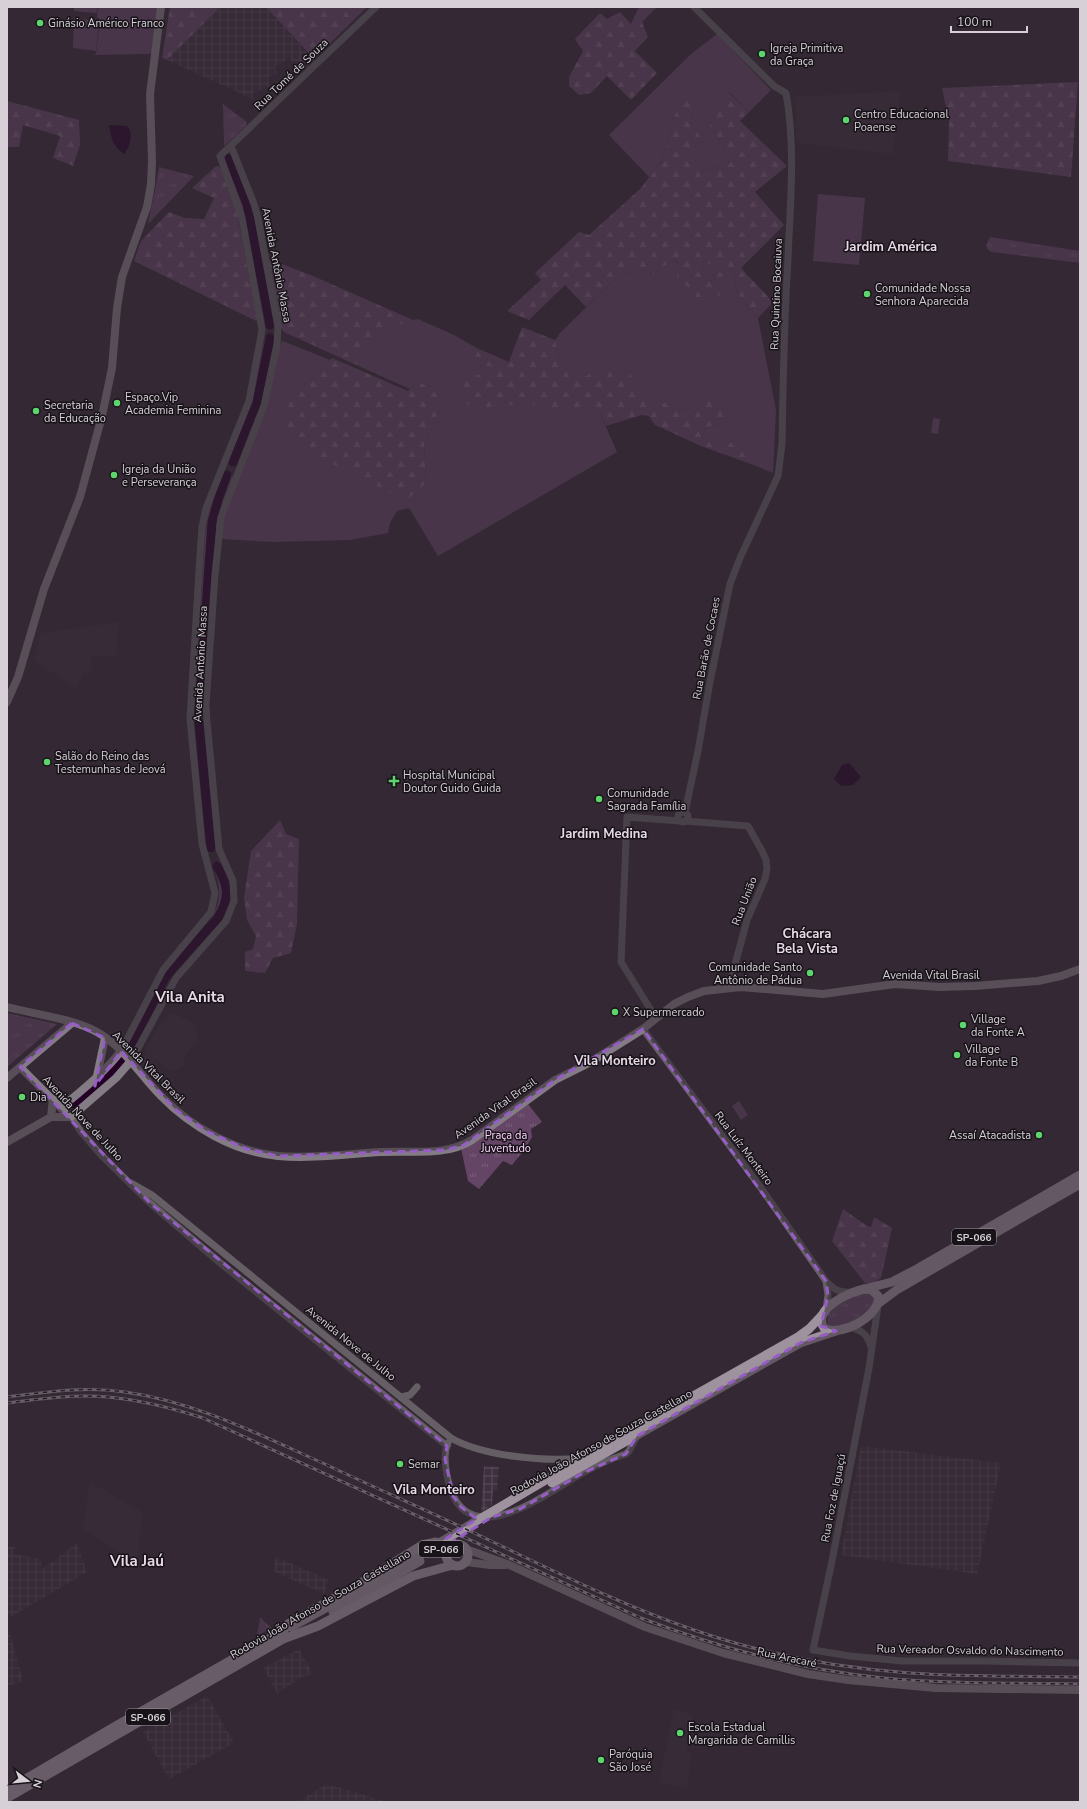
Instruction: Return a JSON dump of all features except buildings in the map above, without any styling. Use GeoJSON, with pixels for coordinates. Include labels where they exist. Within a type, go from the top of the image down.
{"type":"FeatureCollection","features":[{"type":"Feature","properties":{"kind":"highway"},"geometry":{"type":"LineString","coordinates":[[436,1542],[452,1546],[459,1545],[466,1548],[468,1554],[466,1562],[459,1566],[453,1565],[413,1576],[318,1626],[286,1633],[288,1624],[356,1586],[422,1545],[436,1542]]}},
{"type":"Feature","properties":{"kind":"highway"},"geometry":{"type":"LineString","coordinates":[[452,1546],[447,1552],[447,1556],[448,1560],[453,1565]]}},
{"type":"Feature","properties":{"kind":"highway","name":"Rodovia João Afonso de Souza Castellano"},"geometry":{"type":"LineString","coordinates":[[7,1790],[286,1633]]}},
{"type":"Feature","properties":{"kind":"highway","name":"Rodovia João Afonso de Souza Castellano"},"geometry":{"type":"LineString","coordinates":[[7,1798],[286,1633]]}},
{"type":"Feature","properties":{"kind":"main road"},"geometry":{"type":"LineString","coordinates":[[7,702],[18,677],[44,589],[80,497],[102,416],[112,368],[117,308],[122,278],[147,207],[151,184],[152,161],[150,94],[161,7]]}},
{"type":"Feature","properties":{"kind":"main road","name":"Avenida Vital Brasil"},"geometry":{"type":"LineString","coordinates":[[7,1007],[72,1023],[92,1030],[121,1051],[160,1096],[193,1123],[224,1140],[262,1153],[278,1156],[324,1156],[445,1150],[464,1145],[555,1080],[589,1063],[643,1029],[674,1004],[688,996],[704,991],[729,987],[823,994],[895,984],[963,987],[1038,981],[1061,976],[1080,969]]}},
{"type":"Feature","properties":{"kind":"main road"},"geometry":{"type":"LineString","coordinates":[[7,1078],[72,1023]]}},
{"type":"Feature","properties":{"kind":"main road"},"geometry":{"type":"LineString","coordinates":[[97,1076],[105,1038]]}},
{"type":"Feature","properties":{"kind":"main road","name":"Avenida Antônio Massa"},"geometry":{"type":"LineString","coordinates":[[61,1108],[113,1061],[121,1051]]}},
{"type":"Feature","properties":{"kind":"main road","name":"Avenida Antônio Massa"},"geometry":{"type":"LineString","coordinates":[[71,1118],[105,1089],[131,1061]]}},
{"type":"Feature","properties":{"kind":"main road","name":"Avenida Nove de Julho"},"geometry":{"type":"LineString","coordinates":[[20,1067],[71,1118]]}},
{"type":"Feature","properties":{"kind":"main road"},"geometry":{"type":"LineString","coordinates":[[51,1116],[53,1099]]}},
{"type":"Feature","properties":{"kind":"main road"},"geometry":{"type":"LineString","coordinates":[[7,1142],[51,1116],[71,1118]]}},
{"type":"Feature","properties":{"kind":"main road","name":"SP-066"},"geometry":{"type":"LineString","coordinates":[[825,1311],[838,1300],[854,1292],[892,1282],[917,1269],[1080,1175]]}},
{"type":"Feature","properties":{"kind":"main road","name":"SP-066"},"geometry":{"type":"LineString","coordinates":[[836,1332],[865,1319],[878,1304],[898,1289],[1080,1184]]}},
{"type":"Feature","properties":{"kind":"main road"},"geometry":{"type":"LineString","coordinates":[[864,1289],[875,1292],[878,1296],[878,1304]]}},
{"type":"Feature","properties":{"kind":"main road"},"geometry":{"type":"LineString","coordinates":[[825,1311],[822,1326],[827,1330],[836,1332]]}},
{"type":"Feature","properties":{"kind":"main road","name":"Rodovia João Afonso de Souza Castellano"},"geometry":{"type":"LineString","coordinates":[[570,1469],[583,1458],[798,1336],[812,1325],[825,1311]]}},
{"type":"Feature","properties":{"kind":"main road","name":"Rodovia João Afonso de Souza Castellano"},"geometry":{"type":"LineString","coordinates":[[286,1633],[310,1621],[570,1469],[637,1436],[800,1343],[836,1332]]}},
{"type":"Feature","properties":{"kind":"main road","name":"Rua Aracaré"},"geometry":{"type":"LineString","coordinates":[[466,1548],[507,1564],[645,1627],[722,1653],[808,1674],[848,1680],[936,1688],[1080,1690]]}},
{"type":"Feature","properties":{"kind":"main road","name":"Rua Aracaré"},"geometry":{"type":"LineString","coordinates":[[466,1562],[490,1565],[507,1564]]}},
{"type":"Feature","properties":{"kind":"street","name":"Rua Tomé de Souza"},"geometry":{"type":"LineString","coordinates":[[220,156],[376,7]]}},
{"type":"Feature","properties":{"kind":"street","name":"Rua Quintino Bocaiuva"},"geometry":{"type":"LineString","coordinates":[[694,7],[774,86],[786,93],[790,122],[791,188],[782,444],[779,471],[770,494]]}},
{"type":"Feature","properties":{"kind":"street","name":"Avenida Antônio Massa"},"geometry":{"type":"LineString","coordinates":[[131,1061],[176,978],[226,921],[234,901],[233,881],[219,849],[206,705],[215,574],[221,517],[264,406],[278,334],[258,218],[231,146]]}},
{"type":"Feature","properties":{"kind":"street","name":"Avenida Antônio Massa"},"geometry":{"type":"LineString","coordinates":[[121,1051],[163,970],[211,912],[215,893],[202,844],[190,719],[202,527],[206,508],[249,400],[262,330],[242,218],[220,156]]}},
{"type":"Feature","properties":{"kind":"street","name":"Rua Barão de Cocaes"},"geometry":{"type":"LineString","coordinates":[[683,816],[698,751],[730,584],[740,558],[770,494]]}},
{"type":"Feature","properties":{"kind":"street"},"geometry":{"type":"LineString","coordinates":[[656,1018],[621,962],[627,817],[666,819],[683,816]]}},
{"type":"Feature","properties":{"kind":"street","name":"Rua União"},"geometry":{"type":"LineString","coordinates":[[683,816],[698,822],[748,826],[766,860],[767,868],[765,879],[747,920],[729,987]]}},
{"type":"Feature","properties":{"kind":"street","name":"Rua Luíz Monteiro"},"geometry":{"type":"LineString","coordinates":[[643,1029],[761,1188],[826,1281],[831,1287],[839,1292],[854,1292]]}},
{"type":"Feature","properties":{"kind":"street","name":"Avenida Nove de Julho"},"geometry":{"type":"LineString","coordinates":[[71,1118],[102,1156],[201,1247],[447,1446]]}},
{"type":"Feature","properties":{"kind":"street","name":"Avenida Nove de Julho"},"geometry":{"type":"LineString","coordinates":[[131,1184],[157,1198],[306,1322],[451,1438],[484,1451],[555,1460],[583,1458]]}},
{"type":"Feature","properties":{"kind":"street"},"geometry":{"type":"LineString","coordinates":[[825,1311],[828,1296],[826,1281]]}},
{"type":"Feature","properties":{"kind":"street","name":"Rua Foz de Iguaçú"},"geometry":{"type":"LineString","coordinates":[[813,1650],[834,1555],[872,1349],[878,1304]]}},
{"type":"Feature","properties":{"kind":"street"},"geometry":{"type":"LineString","coordinates":[[849,1327],[858,1329],[866,1334],[872,1349]]}},
{"type":"Feature","properties":{"kind":"street"},"geometry":{"type":"LineString","coordinates":[[401,1397],[410,1395],[417,1386]]}},
{"type":"Feature","properties":{"kind":"street"},"geometry":{"type":"LineString","coordinates":[[451,1438],[447,1446],[445,1459],[450,1488],[457,1502],[473,1516],[495,1517],[520,1509],[582,1473],[626,1454],[637,1436]]}},
{"type":"Feature","properties":{"kind":"street","name":"Rua Vereador Osvaldo do Nascimento"},"geometry":{"type":"LineString","coordinates":[[813,1650],[850,1656],[902,1661],[984,1661],[1080,1664]]}},
{"type":"Feature","properties":{"kind":"highlighted area"},"geometry":{"type":"Polygon","coordinates":[[[72,1023],[105,1038],[95,1086],[121,1051],[176,1110],[208,1132],[247,1149],[278,1156],[445,1150],[464,1145],[555,1080],[643,1029],[826,1281],[828,1295],[821,1326],[836,1331],[800,1343],[637,1436],[626,1454],[583,1473],[520,1509],[492,1517],[447,1545],[439,1543],[477,1519],[461,1507],[453,1496],[445,1459],[447,1446],[150,1203],[20,1067],[72,1023]]]}},
{"type":"Feature","properties":{"kind":"shaded area"},"geometry":{"type":"Polygon","coordinates":[[[220,7],[266,7],[315,61],[302,72],[289,58],[275,67],[277,73],[268,77],[269,87],[254,92],[253,99],[167,60],[220,7]]]}},
{"type":"Feature","properties":{"kind":"shaded area","name":"Centro Educacional Poaense"},"geometry":{"type":"Polygon","coordinates":[[[900,91],[893,154],[797,143],[795,97],[900,91]]]}},
{"type":"Feature","properties":{"kind":"shaded area"},"geometry":{"type":"Polygon","coordinates":[[[109,125],[127,126],[129,129],[131,136],[128,148],[124,154],[113,142],[109,125]]]}},
{"type":"Feature","properties":{"kind":"shaded area"},"geometry":{"type":"Polygon","coordinates":[[[119,622],[117,653],[114,656],[91,657],[92,673],[83,673],[76,688],[34,660],[41,633],[119,622]]]}},
{"type":"Feature","properties":{"kind":"shaded area"},"geometry":{"type":"Polygon","coordinates":[[[849,763],[861,777],[853,785],[841,786],[834,779],[842,765],[849,763]]]}},
{"type":"Feature","properties":{"kind":"shaded area"},"geometry":{"type":"Polygon","coordinates":[[[171,1013],[195,1023],[198,1041],[186,1054],[183,1067],[172,1072],[156,1059],[148,1067],[143,1062],[147,1046],[158,1027],[171,1013]]]}},
{"type":"Feature","properties":{"kind":"shaded area"},"geometry":{"type":"Polygon","coordinates":[[[861,1446],[1001,1463],[977,1574],[841,1555],[861,1446]]]}},
{"type":"Feature","properties":{"kind":"shaded area"},"geometry":{"type":"Polygon","coordinates":[[[484,1466],[499,1467],[497,1490],[493,1490],[492,1505],[481,1513],[484,1466]]]}},
{"type":"Feature","properties":{"kind":"shaded area"},"geometry":{"type":"Polygon","coordinates":[[[90,1482],[143,1513],[136,1563],[83,1529],[90,1482]]]}},
{"type":"Feature","properties":{"kind":"shaded area"},"geometry":{"type":"Polygon","coordinates":[[[77,1543],[87,1572],[7,1619],[7,1547],[15,1547],[13,1554],[42,1559],[41,1570],[77,1543]]]}},
{"type":"Feature","properties":{"kind":"shaded area"},"geometry":{"type":"Polygon","coordinates":[[[276,1557],[329,1580],[324,1594],[273,1571],[276,1557]]]}},
{"type":"Feature","properties":{"kind":"shaded area"},"geometry":{"type":"Polygon","coordinates":[[[7,1630],[10,1633],[23,1681],[7,1686],[7,1630]]]}},
{"type":"Feature","properties":{"kind":"shaded area"},"geometry":{"type":"Polygon","coordinates":[[[299,1649],[313,1674],[302,1677],[277,1693],[263,1668],[299,1649]]]}},
{"type":"Feature","properties":{"kind":"shaded area"},"geometry":{"type":"Polygon","coordinates":[[[207,1696],[234,1743],[169,1779],[143,1732],[207,1696]]]}},
{"type":"Feature","properties":{"kind":"shaded area","name":"Escola Estadual Margarida de Camillis"},"geometry":{"type":"Polygon","coordinates":[[[674,1709],[693,1715],[687,1750],[691,1754],[687,1788],[659,1782],[674,1709]]]}},
{"type":"Feature","properties":{"kind":"shaded area"},"geometry":{"type":"Polygon","coordinates":[[[327,1784],[388,1802],[297,1802],[327,1784]]]}},
{"type":"Feature","properties":{"kind":"green space"},"geometry":{"type":"Polygon","coordinates":[[[74,7],[97,7],[97,13],[74,11],[74,7]]]}},
{"type":"Feature","properties":{"kind":"green space"},"geometry":{"type":"Polygon","coordinates":[[[98,7],[158,7],[152,52],[149,54],[95,55],[100,20],[97,17],[98,7]]]}},
{"type":"Feature","properties":{"kind":"green space"},"geometry":{"type":"Polygon","coordinates":[[[170,7],[220,7],[167,60],[162,58],[170,7]]]}},
{"type":"Feature","properties":{"kind":"green space"},"geometry":{"type":"Polygon","coordinates":[[[266,7],[367,7],[314,59],[266,7]]]}},
{"type":"Feature","properties":{"kind":"green space"},"geometry":{"type":"Polygon","coordinates":[[[639,7],[657,7],[642,22],[648,37],[635,51],[657,73],[631,100],[607,76],[591,93],[579,95],[569,86],[569,77],[583,51],[575,39],[600,13],[607,19],[620,12],[631,24],[639,7]]]}},
{"type":"Feature","properties":{"kind":"green space"},"geometry":{"type":"Polygon","coordinates":[[[74,18],[99,21],[96,51],[73,48],[74,18]]]}},
{"type":"Feature","properties":{"kind":"green space"},"geometry":{"type":"Polygon","coordinates":[[[717,34],[771,90],[749,112],[729,92],[710,126],[725,149],[730,162],[703,171],[693,158],[694,149],[702,138],[691,123],[692,114],[677,107],[663,159],[649,177],[609,135],[691,54],[717,34]]]}},
{"type":"Feature","properties":{"kind":"green space"},"geometry":{"type":"Polygon","coordinates":[[[1078,82],[1071,177],[948,161],[949,121],[942,88],[1078,82]]]}},
{"type":"Feature","properties":{"kind":"green space"},"geometry":{"type":"Polygon","coordinates":[[[728,92],[749,112],[740,121],[787,166],[755,192],[784,225],[741,268],[773,302],[758,318],[737,294],[734,270],[702,262],[706,280],[714,281],[716,271],[727,275],[719,296],[697,298],[677,276],[678,263],[675,259],[653,274],[647,270],[620,274],[586,307],[565,285],[529,320],[507,311],[541,280],[535,273],[579,232],[589,235],[641,188],[663,159],[677,107],[685,94],[699,109],[692,114],[691,123],[702,138],[694,149],[694,159],[703,171],[730,162],[725,149],[710,126],[728,92]]]}},
{"type":"Feature","properties":{"kind":"green space"},"geometry":{"type":"Polygon","coordinates":[[[7,101],[79,120],[80,145],[73,166],[53,158],[60,136],[23,125],[19,147],[7,147],[7,101]]]}},
{"type":"Feature","properties":{"kind":"green space"},"geometry":{"type":"Polygon","coordinates":[[[223,104],[247,122],[246,126],[224,146],[223,104]]]}},
{"type":"Feature","properties":{"kind":"green space"},"geometry":{"type":"Polygon","coordinates":[[[229,153],[233,155],[256,219],[275,326],[272,327],[268,327],[265,324],[244,214],[223,159],[223,157],[229,153]]]}},
{"type":"Feature","properties":{"kind":"green space"},"geometry":{"type":"Polygon","coordinates":[[[218,166],[222,169],[237,212],[256,321],[134,261],[141,241],[169,212],[185,218],[204,219],[214,198],[192,188],[218,166]]]}},
{"type":"Feature","properties":{"kind":"green space"},"geometry":{"type":"Polygon","coordinates":[[[159,167],[194,176],[148,224],[158,175],[159,167]]]}},
{"type":"Feature","properties":{"kind":"green space"},"geometry":{"type":"Polygon","coordinates":[[[818,194],[865,198],[859,265],[813,261],[818,194]]]}},
{"type":"Feature","properties":{"kind":"green space"},"geometry":{"type":"Polygon","coordinates":[[[990,237],[1080,251],[1080,263],[992,252],[988,250],[986,245],[990,237]]]}},
{"type":"Feature","properties":{"kind":"green space"},"geometry":{"type":"Polygon","coordinates":[[[269,259],[313,276],[413,320],[409,328],[392,320],[356,365],[284,332],[281,328],[269,259]]]}},
{"type":"Feature","properties":{"kind":"green space"},"geometry":{"type":"Polygon","coordinates":[[[675,259],[697,298],[727,276],[716,271],[714,281],[705,280],[702,261],[734,270],[737,294],[758,318],[776,410],[773,473],[751,464],[752,457],[702,438],[705,428],[725,422],[701,405],[683,410],[648,395],[628,373],[586,376],[559,356],[555,340],[560,333],[620,274],[647,270],[653,274],[675,259]]]}},
{"type":"Feature","properties":{"kind":"green space"},"geometry":{"type":"Polygon","coordinates":[[[418,319],[454,335],[477,348],[476,365],[493,367],[495,371],[490,375],[473,374],[529,396],[593,408],[599,411],[617,452],[438,556],[409,508],[397,511],[390,523],[388,533],[350,540],[273,542],[221,539],[223,520],[265,412],[280,344],[283,341],[330,360],[289,400],[426,483],[424,444],[444,403],[436,390],[417,381],[410,389],[356,365],[392,320],[409,328],[413,320],[418,319]]]}},
{"type":"Feature","properties":{"kind":"green space"},"geometry":{"type":"Polygon","coordinates":[[[522,327],[555,340],[559,356],[586,376],[603,366],[629,373],[648,395],[683,410],[701,405],[709,397],[733,409],[725,422],[705,428],[702,437],[722,437],[753,457],[751,464],[701,446],[655,425],[649,416],[642,415],[606,426],[599,411],[593,408],[584,413],[559,411],[534,405],[529,397],[521,404],[476,408],[467,404],[459,387],[461,380],[473,374],[490,375],[495,371],[492,367],[475,365],[477,348],[509,362],[522,327]]]}},
{"type":"Feature","properties":{"kind":"green space"},"geometry":{"type":"Polygon","coordinates":[[[269,335],[275,338],[264,396],[237,464],[232,465],[228,461],[253,397],[265,337],[269,335]]]}},
{"type":"Feature","properties":{"kind":"green space"},"geometry":{"type":"Polygon","coordinates":[[[332,358],[408,391],[417,381],[436,390],[444,403],[424,444],[426,483],[409,498],[396,496],[317,456],[286,427],[289,400],[332,358]]]}},
{"type":"Feature","properties":{"kind":"green space"},"geometry":{"type":"Polygon","coordinates":[[[933,418],[940,419],[938,434],[931,433],[933,418]]]}},
{"type":"Feature","properties":{"kind":"green space"},"geometry":{"type":"Polygon","coordinates":[[[223,472],[228,472],[233,476],[219,514],[203,710],[199,712],[194,710],[205,535],[209,508],[223,472]]]}},
{"type":"Feature","properties":{"kind":"green space"},"geometry":{"type":"Polygon","coordinates":[[[197,720],[203,721],[215,846],[209,854],[195,723],[197,720]]]}},
{"type":"Feature","properties":{"kind":"green space"},"geometry":{"type":"Polygon","coordinates":[[[280,820],[286,834],[299,839],[297,924],[291,953],[273,958],[265,973],[245,971],[245,952],[253,949],[256,936],[247,920],[244,898],[251,851],[280,820]]]}},
{"type":"Feature","properties":{"kind":"green space"},"geometry":{"type":"Polygon","coordinates":[[[219,861],[229,887],[227,907],[224,914],[170,978],[133,1051],[128,1045],[164,975],[197,938],[214,913],[219,899],[219,884],[213,867],[219,861]]]}},
{"type":"Feature","properties":{"kind":"green space"},"geometry":{"type":"Polygon","coordinates":[[[7,1013],[57,1024],[7,1067],[7,1013]]]}},
{"type":"Feature","properties":{"kind":"green space"},"geometry":{"type":"Polygon","coordinates":[[[121,1057],[124,1061],[102,1084],[75,1105],[73,1102],[99,1080],[121,1057]]]}},
{"type":"Feature","properties":{"kind":"green space"},"geometry":{"type":"Polygon","coordinates":[[[739,1101],[748,1115],[741,1120],[732,1106],[739,1101]]]}},
{"type":"Feature","properties":{"kind":"green space","name":"Praça da Juventudo"},"geometry":{"type":"Polygon","coordinates":[[[528,1104],[542,1122],[531,1129],[532,1137],[525,1149],[512,1165],[503,1161],[479,1189],[468,1181],[461,1148],[528,1104]]]}},
{"type":"Feature","properties":{"kind":"green space"},"geometry":{"type":"Polygon","coordinates":[[[843,1209],[867,1226],[871,1227],[874,1217],[892,1228],[881,1278],[873,1282],[865,1283],[832,1241],[843,1209]]]}},
{"type":"Feature","properties":{"kind":"green space"},"geometry":{"type":"Polygon","coordinates":[[[867,1292],[874,1294],[874,1301],[867,1313],[837,1328],[828,1325],[830,1312],[834,1307],[840,1302],[867,1292]]]}},
{"type":"Feature","properties":{"kind":"green space"},"geometry":{"type":"Polygon","coordinates":[[[260,1618],[271,1628],[257,1636],[260,1618]]]}},
{"type":"Feature","properties":{"kind":"waterway"},"geometry":{"type":"LineString","coordinates":[[229,158],[247,204],[270,325]]}},
{"type":"Feature","properties":{"kind":"waterway"},"geometry":{"type":"LineString","coordinates":[[233,462],[257,402],[270,338]]}},
{"type":"Feature","properties":{"kind":"waterway"},"geometry":{"type":"LineString","coordinates":[[199,709],[212,522],[227,475]]}},
{"type":"Feature","properties":{"kind":"waterway"},"geometry":{"type":"LineString","coordinates":[[199,722],[211,848]]}},
{"type":"Feature","properties":{"kind":"waterway"},"geometry":{"type":"LineString","coordinates":[[131,1046],[165,978],[217,919],[221,912],[226,899],[226,886],[217,866]]}},
{"type":"Feature","properties":{"kind":"waterway"},"geometry":{"type":"LineString","coordinates":[[75,1104],[108,1075],[121,1059]]}},
{"type":"Feature","properties":{"kind":"railway"},"geometry":{"type":"LineString","coordinates":[[7,1397],[66,1390],[110,1390],[152,1397],[203,1412],[254,1432],[617,1600],[668,1621],[720,1639],[773,1653],[828,1664],[883,1671],[953,1675],[1080,1677]]}},
{"type":"Feature","properties":{"kind":"railway"},"geometry":{"type":"LineString","coordinates":[[7,1403],[95,1396],[132,1400],[203,1418],[641,1618],[700,1639],[760,1656],[822,1669],[884,1678],[957,1682],[1080,1684]]}},
{"type":"Feature","properties":{"kind":"place","name":"Ginásio Américo Franco"},"geometry":{"type":"Point","coordinates":[40,23]}},
{"type":"Feature","properties":{"kind":"place","name":"Igreja Primitiva da Graça"},"geometry":{"type":"Point","coordinates":[762,54]}},
{"type":"Feature","properties":{"kind":"place","name":"Centro Educacional Poaense"},"geometry":{"type":"Point","coordinates":[846,120]}},
{"type":"Feature","properties":{"kind":"place","name":"Comunidade Nossa Senhora Aparecida"},"geometry":{"type":"Point","coordinates":[867,294]}},
{"type":"Feature","properties":{"kind":"place","name":"Espaço.Vip Academia Feminina"},"geometry":{"type":"Point","coordinates":[117,403]}},
{"type":"Feature","properties":{"kind":"place","name":"Secretaria da Educação"},"geometry":{"type":"Point","coordinates":[36,411]}},
{"type":"Feature","properties":{"kind":"place","name":"Igreja da União e Perseverança"},"geometry":{"type":"Point","coordinates":[114,475]}},
{"type":"Feature","properties":{"kind":"place","name":"Salão do Reino das Testemunhas de Jeová"},"geometry":{"type":"Point","coordinates":[47,762]}},
{"type":"Feature","properties":{"kind":"place","name":"Hospital Municipal Doutor Guido Guida"},"geometry":{"type":"Point","coordinates":[394,781]}},
{"type":"Feature","properties":{"kind":"place","name":"Comunidade Sagrada Família"},"geometry":{"type":"Point","coordinates":[599,799]}},
{"type":"Feature","properties":{"kind":"place","name":"Comunidade Santo Antônio de Pádua"},"geometry":{"type":"Point","coordinates":[810,973]}},
{"type":"Feature","properties":{"kind":"place","name":"X Supermercado"},"geometry":{"type":"Point","coordinates":[615,1012]}},
{"type":"Feature","properties":{"kind":"place","name":"Village da Fonte A"},"geometry":{"type":"Point","coordinates":[963,1025]}},
{"type":"Feature","properties":{"kind":"place","name":"Village da Fonte B"},"geometry":{"type":"Point","coordinates":[957,1055]}},
{"type":"Feature","properties":{"kind":"place","name":"Dia"},"geometry":{"type":"Point","coordinates":[22,1097]}},
{"type":"Feature","properties":{"kind":"place","name":"Assaí Atacadista"},"geometry":{"type":"Point","coordinates":[1039,1135]}},
{"type":"Feature","properties":{"kind":"place","name":"Semar"},"geometry":{"type":"Point","coordinates":[400,1464]}},
{"type":"Feature","properties":{"kind":"place","name":"Escola Estadual Margarida de Camillis"},"geometry":{"type":"Point","coordinates":[680,1733]}},
{"type":"Feature","properties":{"kind":"place","name":"Paróquia São José"},"geometry":{"type":"Point","coordinates":[601,1760]}},
{"type":"Feature","properties":{"kind":"district","name":"Jardim América"},"geometry":{"type":"Point","coordinates":[891,246]}},
{"type":"Feature","properties":{"kind":"district","name":"Jardim Medina"},"geometry":{"type":"Point","coordinates":[604,833]}},
{"type":"Feature","properties":{"kind":"district","name":"Chácara Bela Vista"},"geometry":{"type":"Point","coordinates":[807,940]}},
{"type":"Feature","properties":{"kind":"district","name":"Vila Anita"},"geometry":{"type":"Point","coordinates":[190,997]}},
{"type":"Feature","properties":{"kind":"district","name":"Vila Monteiro"},"geometry":{"type":"Point","coordinates":[615,1060]}},
{"type":"Feature","properties":{"kind":"district","name":"Vila Monteiro"},"geometry":{"type":"Point","coordinates":[434,1489]}},
{"type":"Feature","properties":{"kind":"district","name":"Vila Jaú"},"geometry":{"type":"Point","coordinates":[137,1561]}}]}
